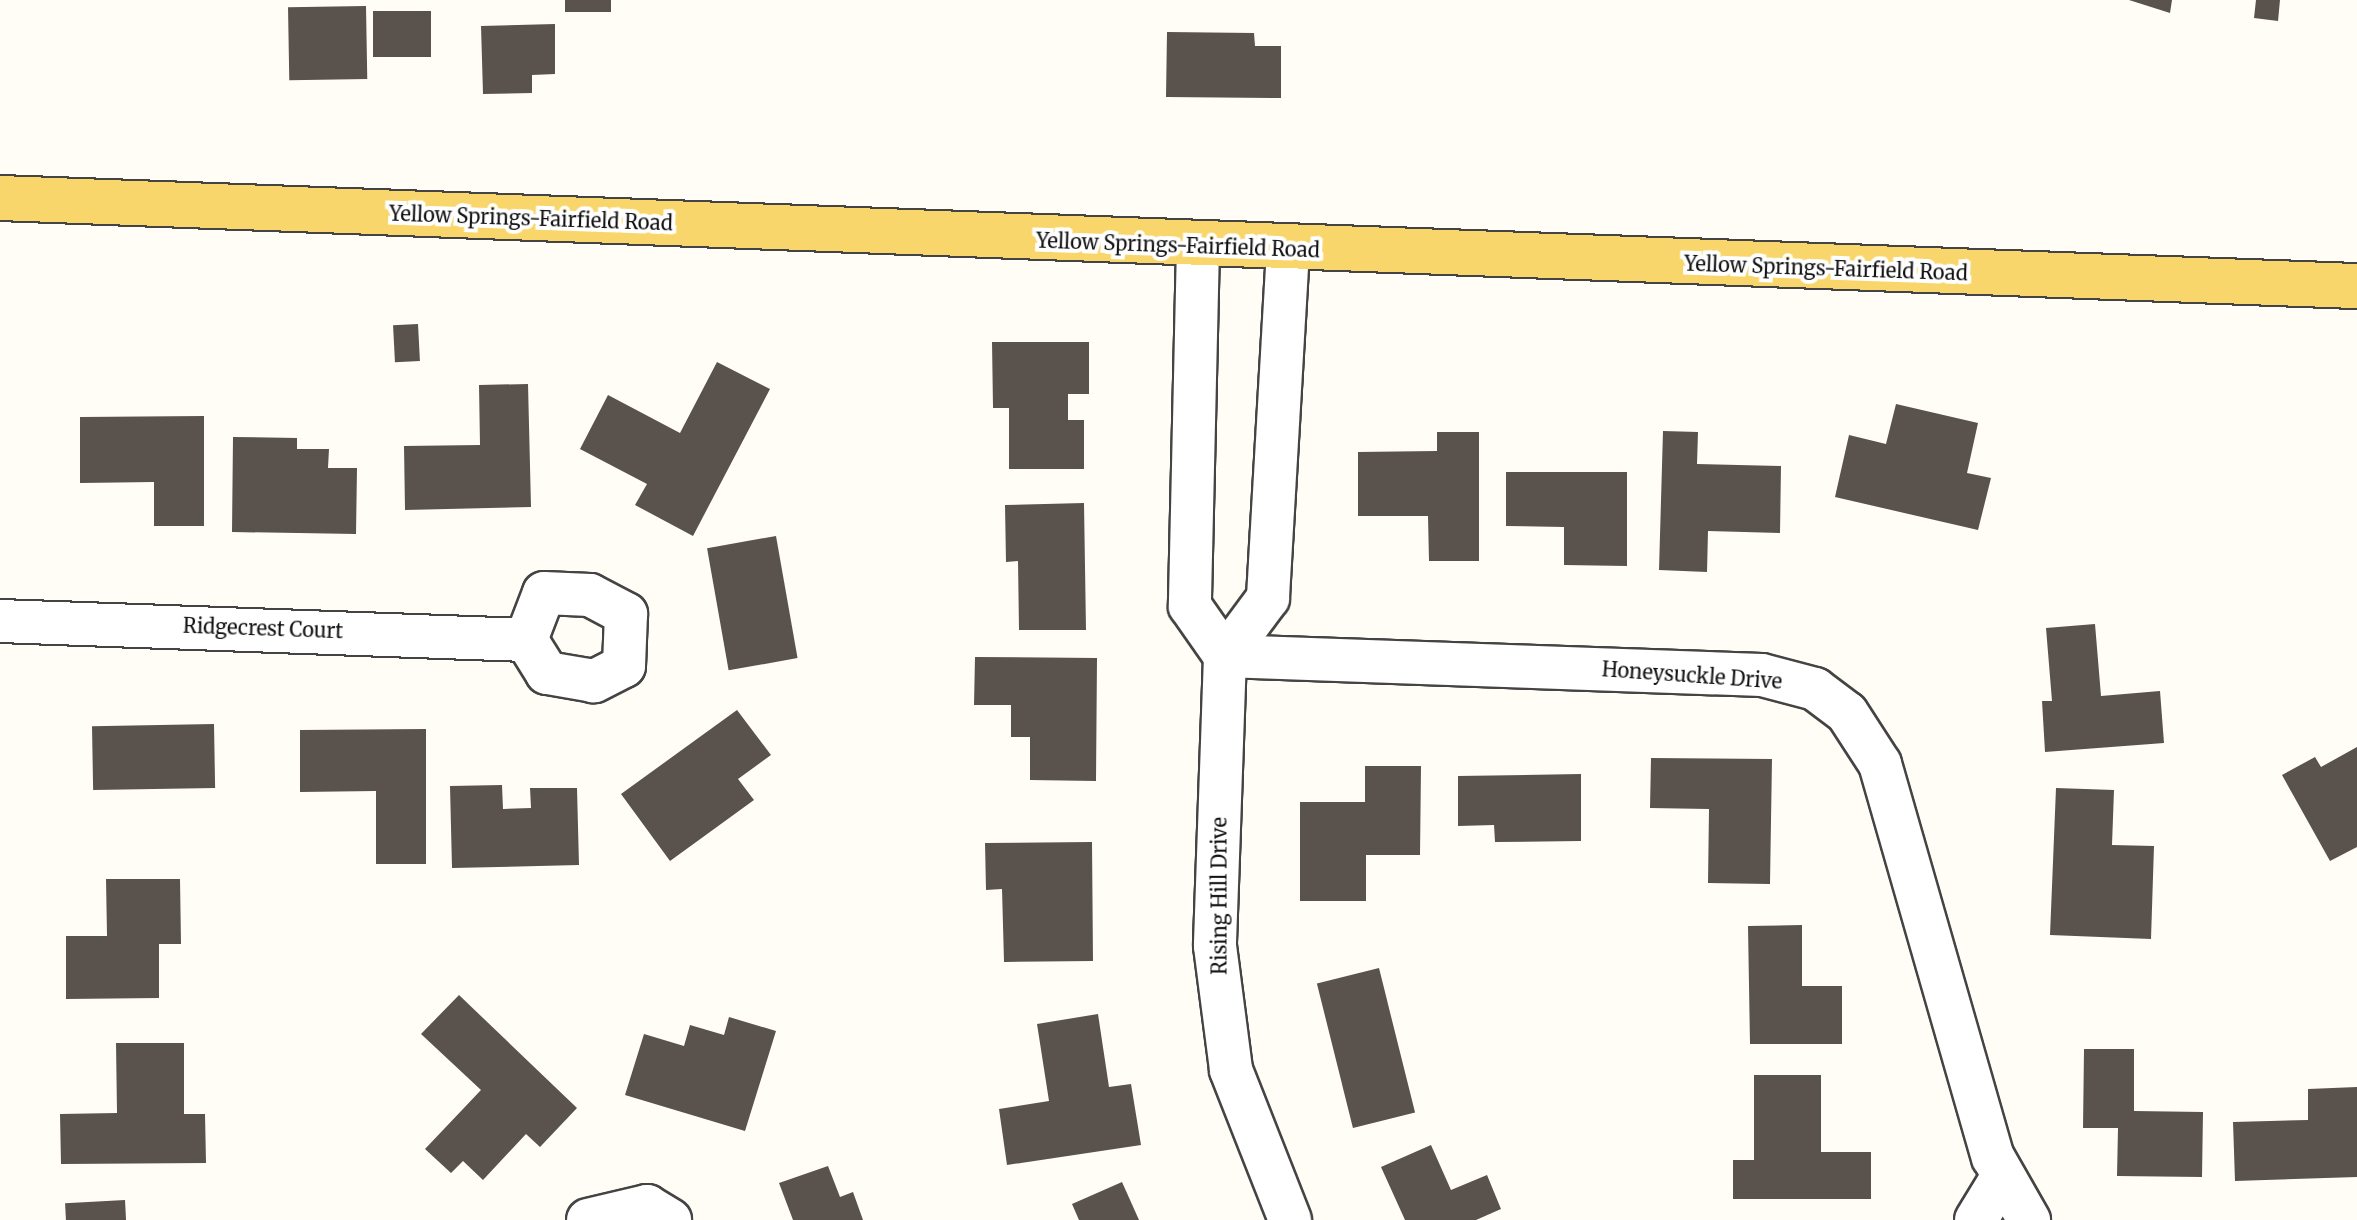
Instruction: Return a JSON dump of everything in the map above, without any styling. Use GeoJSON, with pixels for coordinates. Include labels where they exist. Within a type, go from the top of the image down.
{"type":"FeatureCollection","features":[{"type":"Feature","properties":{"kind":"main road","name":"Yellow Springs-Fairfield Road"},"geometry":{"type":"LineString","coordinates":[[0,198],[1288,250],[2357,286]]}},
{"type":"Feature","properties":{"kind":"street"},"geometry":{"type":"LineString","coordinates":[[1198,246],[1190,606],[1225,656],[1268,598],[1288,250]]}},
{"type":"Feature","properties":{"kind":"street","name":"Ridgecrest Court"},"geometry":{"type":"LineString","coordinates":[[0,621],[526,640]]}},
{"type":"Feature","properties":{"kind":"street","name":"Honeysuckle Drive"},"geometry":{"type":"LineString","coordinates":[[1225,656],[1762,675],[1815,689],[1847,713],[1880,764],[2001,1179],[2029,1220]]}},
{"type":"Feature","properties":{"kind":"street","name":"Rising Hill Drive"},"geometry":{"type":"LineString","coordinates":[[1225,656],[1215,946],[1220,1008],[1245,1119],[1290,1220]]}},
{"type":"Feature","properties":{"kind":"street"},"geometry":{"type":"LineString","coordinates":[[1976,1220],[2001,1179]]}},
{"type":"Feature","properties":{"kind":"street"},"geometry":{"type":"LineString","coordinates":[[588,1220],[647,1206],[670,1220]]}},
{"type":"Feature","properties":{"kind":"building"},"geometry":{"type":"Polygon","coordinates":[[[565,0],[611,0],[611,12],[565,12],[565,0]]]}},
{"type":"Feature","properties":{"kind":"building"},"geometry":{"type":"Polygon","coordinates":[[[2129,0],[2172,0],[2170,13],[2129,0]]]}},
{"type":"Feature","properties":{"kind":"building"},"geometry":{"type":"Polygon","coordinates":[[[2256,0],[2280,0],[2278,21],[2254,18],[2256,0]]]}},
{"type":"Feature","properties":{"kind":"building"},"geometry":{"type":"Polygon","coordinates":[[[366,6],[367,79],[289,80],[288,7],[366,6]]]}},
{"type":"Feature","properties":{"kind":"building"},"geometry":{"type":"Polygon","coordinates":[[[373,11],[431,11],[431,57],[373,57],[373,11]]]}},
{"type":"Feature","properties":{"kind":"building"},"geometry":{"type":"Polygon","coordinates":[[[555,24],[555,74],[532,75],[532,93],[483,94],[481,26],[555,24]]]}},
{"type":"Feature","properties":{"kind":"building"},"geometry":{"type":"Polygon","coordinates":[[[1167,32],[1254,33],[1255,46],[1281,46],[1281,98],[1166,97],[1167,32]]]}},
{"type":"Feature","properties":{"kind":"building"},"geometry":{"type":"Polygon","coordinates":[[[418,324],[420,361],[395,362],[393,325],[418,324]]]}},
{"type":"Feature","properties":{"kind":"building"},"geometry":{"type":"Polygon","coordinates":[[[992,342],[1089,342],[1089,394],[1068,394],[1068,420],[1084,420],[1084,469],[1009,469],[1009,408],[993,408],[992,342]]]}},
{"type":"Feature","properties":{"kind":"building"},"geometry":{"type":"Polygon","coordinates":[[[717,362],[770,389],[693,536],[635,505],[647,484],[580,449],[608,395],[680,433],[717,362]]]}},
{"type":"Feature","properties":{"kind":"building"},"geometry":{"type":"Polygon","coordinates":[[[528,384],[531,507],[405,510],[404,446],[480,445],[479,385],[528,384]]]}},
{"type":"Feature","properties":{"kind":"building"},"geometry":{"type":"Polygon","coordinates":[[[1896,404],[1978,423],[1967,473],[1991,478],[1978,530],[1835,497],[1849,435],[1886,444],[1896,404]]]}},
{"type":"Feature","properties":{"kind":"building"},"geometry":{"type":"Polygon","coordinates":[[[204,416],[204,526],[154,526],[154,482],[80,483],[80,417],[204,416]]]}},
{"type":"Feature","properties":{"kind":"building"},"geometry":{"type":"Polygon","coordinates":[[[1663,431],[1698,432],[1697,464],[1781,466],[1780,533],[1708,531],[1707,572],[1659,570],[1663,431]]]}},
{"type":"Feature","properties":{"kind":"building"},"geometry":{"type":"Polygon","coordinates":[[[1437,432],[1479,432],[1479,561],[1429,561],[1428,516],[1358,516],[1358,452],[1437,451],[1437,432]]]}},
{"type":"Feature","properties":{"kind":"building"},"geometry":{"type":"Polygon","coordinates":[[[233,437],[297,438],[297,449],[329,449],[328,468],[357,468],[356,534],[232,532],[233,437]]]}},
{"type":"Feature","properties":{"kind":"building"},"geometry":{"type":"Polygon","coordinates":[[[1506,472],[1627,472],[1627,566],[1564,565],[1564,527],[1506,526],[1506,472]]]}},
{"type":"Feature","properties":{"kind":"building"},"geometry":{"type":"Polygon","coordinates":[[[1084,503],[1086,630],[1019,630],[1018,561],[1006,562],[1005,505],[1084,503]]]}},
{"type":"Feature","properties":{"kind":"building"},"geometry":{"type":"Polygon","coordinates":[[[776,536],[798,658],[729,670],[707,548],[776,536]]]}},
{"type":"Feature","properties":{"kind":"building"},"geometry":{"type":"Polygon","coordinates":[[[2095,624],[2101,696],[2160,691],[2164,743],[2045,752],[2042,701],[2052,701],[2046,628],[2095,624]]]}},
{"type":"Feature","properties":{"kind":"building"},"geometry":{"type":"Polygon","coordinates":[[[975,657],[1097,658],[1096,781],[1030,780],[1030,737],[1011,737],[1011,705],[974,705],[975,657]]]}},
{"type":"Feature","properties":{"kind":"building"},"geometry":{"type":"Polygon","coordinates":[[[737,710],[771,755],[738,779],[754,800],[670,861],[621,794],[737,710]]]}},
{"type":"Feature","properties":{"kind":"building"},"geometry":{"type":"Polygon","coordinates":[[[214,724],[215,788],[93,790],[92,726],[214,724]]]}},
{"type":"Feature","properties":{"kind":"building"},"geometry":{"type":"Polygon","coordinates":[[[426,729],[426,864],[376,864],[376,791],[300,792],[300,730],[426,729]]]}},
{"type":"Feature","properties":{"kind":"building"},"geometry":{"type":"Polygon","coordinates":[[[2357,747],[2357,847],[2330,861],[2282,775],[2315,757],[2321,767],[2357,747]]]}},
{"type":"Feature","properties":{"kind":"building"},"geometry":{"type":"Polygon","coordinates":[[[1651,758],[1772,759],[1770,884],[1708,883],[1709,809],[1650,808],[1651,758]]]}},
{"type":"Feature","properties":{"kind":"building"},"geometry":{"type":"Polygon","coordinates":[[[1365,766],[1421,766],[1420,855],[1366,855],[1366,901],[1300,901],[1300,802],[1365,802],[1365,766]]]}},
{"type":"Feature","properties":{"kind":"building"},"geometry":{"type":"Polygon","coordinates":[[[1581,774],[1581,841],[1495,842],[1494,825],[1458,826],[1458,776],[1581,774]]]}},
{"type":"Feature","properties":{"kind":"building"},"geometry":{"type":"Polygon","coordinates":[[[502,785],[503,809],[531,808],[530,788],[577,788],[579,865],[452,868],[450,786],[502,785]]]}},
{"type":"Feature","properties":{"kind":"building"},"geometry":{"type":"Polygon","coordinates":[[[2056,788],[2114,790],[2112,845],[2154,846],[2151,939],[2050,935],[2056,788]]]}},
{"type":"Feature","properties":{"kind":"building"},"geometry":{"type":"Polygon","coordinates":[[[1092,842],[1093,961],[1004,962],[1002,889],[986,890],[985,843],[1092,842]]]}},
{"type":"Feature","properties":{"kind":"building"},"geometry":{"type":"Polygon","coordinates":[[[106,879],[180,879],[181,944],[159,944],[159,998],[66,999],[66,936],[107,936],[106,879]]]}},
{"type":"Feature","properties":{"kind":"building"},"geometry":{"type":"Polygon","coordinates":[[[1802,925],[1802,986],[1842,986],[1842,1044],[1750,1044],[1748,926],[1802,925]]]}},
{"type":"Feature","properties":{"kind":"building"},"geometry":{"type":"Polygon","coordinates":[[[1379,968],[1415,1113],[1353,1128],[1317,983],[1379,968]]]}},
{"type":"Feature","properties":{"kind":"building"},"geometry":{"type":"Polygon","coordinates":[[[459,995],[577,1108],[540,1147],[526,1134],[483,1180],[463,1161],[451,1173],[425,1149],[481,1090],[421,1034],[459,995]]]}},
{"type":"Feature","properties":{"kind":"building"},"geometry":{"type":"Polygon","coordinates":[[[1098,1014],[1109,1087],[1131,1084],[1141,1145],[1007,1165],[999,1109],[1049,1101],[1037,1024],[1098,1014]]]}},
{"type":"Feature","properties":{"kind":"building"},"geometry":{"type":"Polygon","coordinates":[[[729,1017],[776,1031],[745,1131],[625,1095],[644,1034],[684,1046],[690,1025],[724,1035],[729,1017]]]}},
{"type":"Feature","properties":{"kind":"building"},"geometry":{"type":"Polygon","coordinates":[[[116,1043],[184,1043],[184,1114],[205,1114],[206,1163],[61,1164],[60,1114],[117,1113],[116,1043]]]}},
{"type":"Feature","properties":{"kind":"building"},"geometry":{"type":"Polygon","coordinates":[[[2084,1049],[2134,1049],[2134,1111],[2203,1112],[2202,1177],[2117,1176],[2118,1128],[2083,1128],[2084,1049]]]}},
{"type":"Feature","properties":{"kind":"building"},"geometry":{"type":"Polygon","coordinates":[[[1754,1075],[1821,1075],[1821,1152],[1871,1152],[1871,1199],[1733,1199],[1733,1160],[1754,1160],[1754,1075]]]}},
{"type":"Feature","properties":{"kind":"building"},"geometry":{"type":"Polygon","coordinates":[[[2357,1087],[2357,1177],[2235,1181],[2233,1122],[2308,1120],[2308,1089],[2357,1087]]]}},
{"type":"Feature","properties":{"kind":"building"},"geometry":{"type":"Polygon","coordinates":[[[1431,1145],[1451,1190],[1487,1175],[1501,1209],[1476,1220],[1405,1220],[1381,1167],[1431,1145]]]}},
{"type":"Feature","properties":{"kind":"building"},"geometry":{"type":"Polygon","coordinates":[[[828,1166],[840,1197],[853,1192],[863,1220],[793,1220],[779,1183],[828,1166]]]}},
{"type":"Feature","properties":{"kind":"building"},"geometry":{"type":"Polygon","coordinates":[[[1122,1182],[1139,1220],[1079,1220],[1072,1204],[1122,1182]]]}},
{"type":"Feature","properties":{"kind":"building"},"geometry":{"type":"Polygon","coordinates":[[[125,1200],[126,1220],[66,1220],[65,1203],[125,1200]]]}}]}
